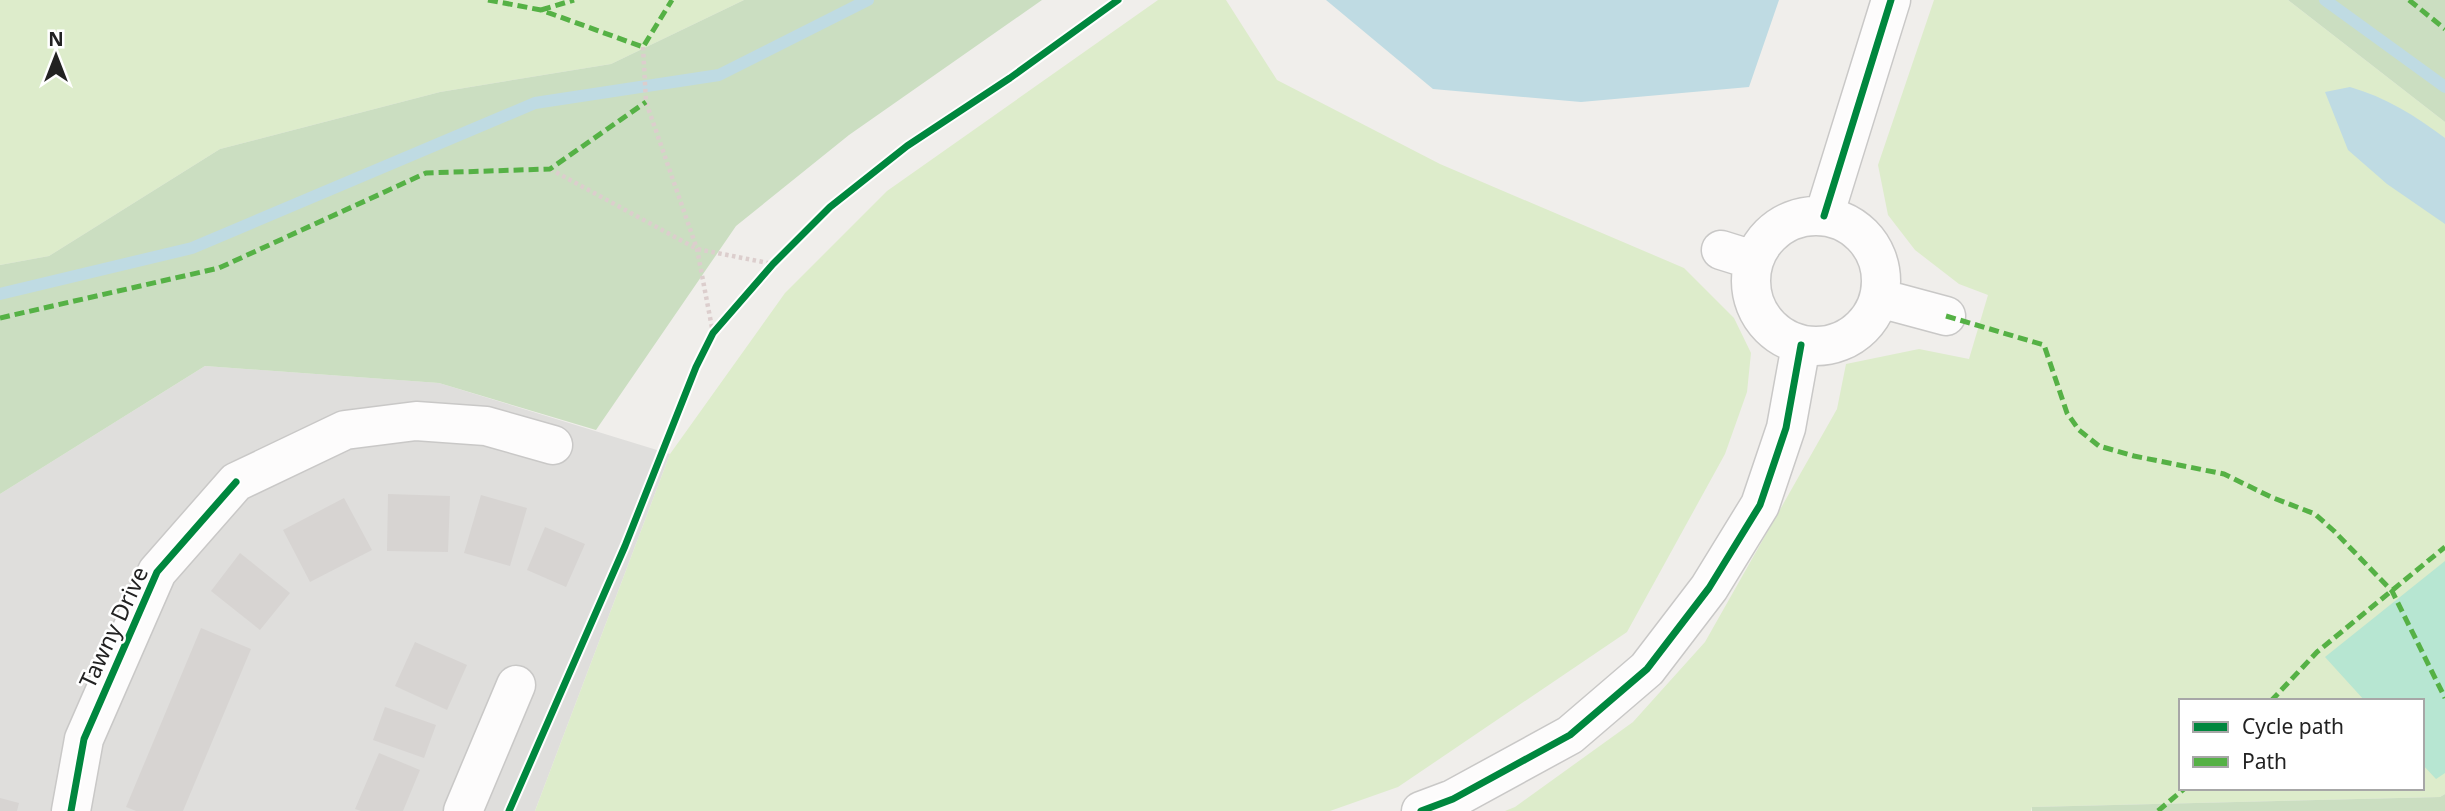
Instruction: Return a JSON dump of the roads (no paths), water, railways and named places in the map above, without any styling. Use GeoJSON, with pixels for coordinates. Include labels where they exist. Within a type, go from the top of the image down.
{"type":"FeatureCollection","features":[{"type":"Feature","properties":{"kind":"street"},"geometry":{"type":"LineString","coordinates":[[1824,216],[1891,0]]}},
{"type":"Feature","properties":{"kind":"street"},"geometry":{"type":"LineString","coordinates":[[1824,216],[1849,224],[1866,239],[1877,258],[1881,275],[1879,298],[1863,327],[1844,340],[1822,346],[1801,345],[1780,336],[1763,320],[1737,255],[1764,241],[1780,226],[1801,217],[1824,216]]}},
{"type":"Feature","properties":{"kind":"street"},"geometry":{"type":"LineString","coordinates":[[1879,298],[1946,316]]}},
{"type":"Feature","properties":{"kind":"street"},"geometry":{"type":"LineString","coordinates":[[1421,811],[1454,799],[1570,735],[1647,669],[1709,588],[1760,505],[1786,428],[1801,345]]}},
{"type":"Feature","properties":{"kind":"street","name":"Tawny Drive"},"geometry":{"type":"LineString","coordinates":[[71,811],[84,739],[157,572],[236,482],[345,430],[416,421],[486,426],[553,445]]}},
{"type":"Feature","properties":{"kind":"street"},"geometry":{"type":"LineString","coordinates":[[463,811],[516,685]]}},
{"type":"Feature","properties":{"kind":"water"},"geometry":{"type":"Polygon","coordinates":[[[1326,0],[1779,0],[1749,87],[1581,102],[1433,89],[1326,0]]]}},
{"type":"Feature","properties":{"kind":"water"},"geometry":{"type":"Polygon","coordinates":[[[2350,87],[2400,108],[2445,138],[2445,224],[2387,184],[2348,150],[2325,92],[2350,87]]]}},
{"type":"Feature","properties":{"kind":"waterway"},"geometry":{"type":"LineString","coordinates":[[0,294],[192,248],[535,103],[719,75],[868,0]]}},
{"type":"Feature","properties":{"kind":"waterway"},"geometry":{"type":"LineString","coordinates":[[2325,0],[2445,87]]}}]}
